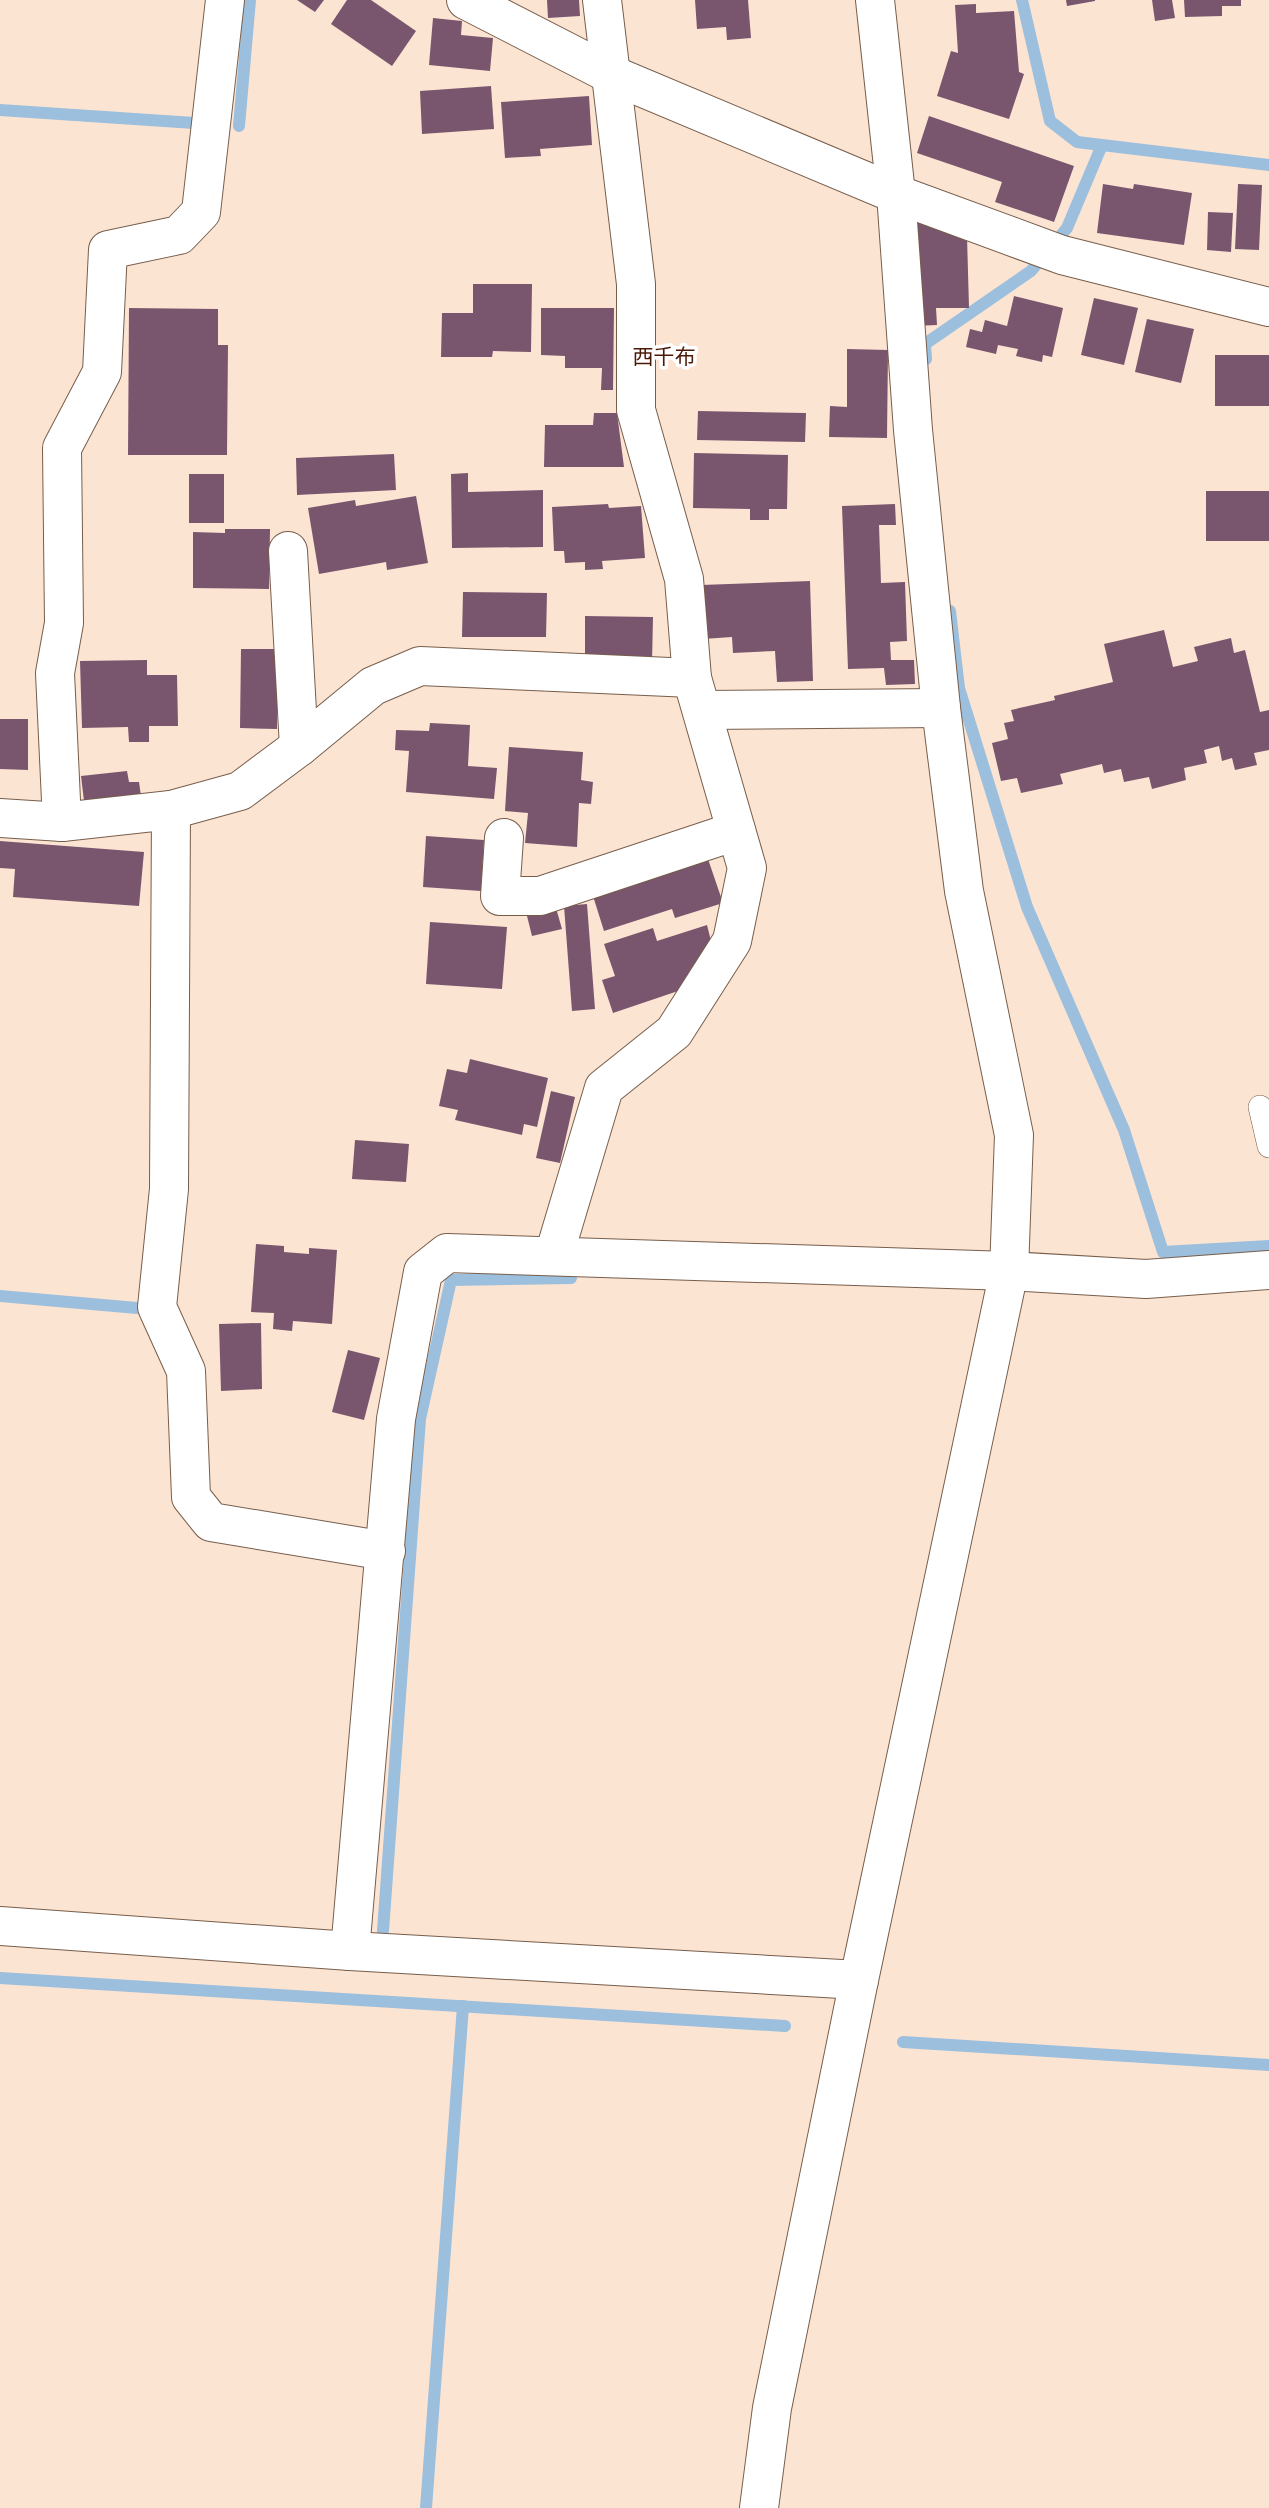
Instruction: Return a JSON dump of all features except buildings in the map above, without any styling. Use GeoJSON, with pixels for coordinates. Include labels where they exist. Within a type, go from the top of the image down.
{"type":"FeatureCollection","features":[{"type":"Feature","properties":{"kind":"street"},"geometry":{"type":"LineString","coordinates":[[62,822],[55,673],[64,623],[62,448],[102,372],[108,250],[179,234],[201,212],[225,0]]}},
{"type":"Feature","properties":{"kind":"street"},"geometry":{"type":"LineString","coordinates":[[466,0],[610,74],[896,194],[1051,252],[1269,307]]}},
{"type":"Feature","properties":{"kind":"street"},"geometry":{"type":"LineString","coordinates":[[554,1255],[604,1088],[674,1032],[732,941],[747,868],[697,694],[684,579],[636,410],[636,284],[602,0]]}},
{"type":"Feature","properties":{"kind":"street"},"geometry":{"type":"LineString","coordinates":[[759,2508],[772,2409],[1009,1271],[1014,1135],[964,891],[941,708],[913,430],[896,194],[875,0]]}},
{"type":"Feature","properties":{"kind":"street"},"geometry":{"type":"LineString","coordinates":[[288,551],[299,747]]}},
{"type":"Feature","properties":{"kind":"street"},"geometry":{"type":"LineString","coordinates":[[0,818],[62,822],[171,810],[240,791],[373,686],[420,666],[697,694],[941,708]]}},
{"type":"Feature","properties":{"kind":"street"},"geometry":{"type":"LineString","coordinates":[[171,810],[169,1189],[157,1307],[186,1371],[191,1497],[211,1522],[386,1551]]}},
{"type":"Feature","properties":{"kind":"street"},"geometry":{"type":"LineString","coordinates":[[504,838],[500,895],[540,895],[736,831]]}},
{"type":"Feature","properties":{"kind":"street"},"geometry":{"type":"LineString","coordinates":[[350,1951],[396,1419],[424,1272],[447,1253],[1009,1271],[1146,1279],[1269,1270]]}},
{"type":"Feature","properties":{"kind":"street"},"geometry":{"type":"LineString","coordinates":[[0,1926],[350,1951],[853,2013]]}},
{"type":"Feature","properties":{"kind":"lane"},"geometry":{"type":"LineString","coordinates":[[1260,1107],[1269,1146]]}},
{"type":"Feature","properties":{"kind":"waterway"},"geometry":{"type":"LineString","coordinates":[[239,126],[250,0]]}},
{"type":"Feature","properties":{"kind":"waterway"},"geometry":{"type":"LineString","coordinates":[[1022,0],[1050,121],[1077,142],[1269,165]]}},
{"type":"Feature","properties":{"kind":"waterway"},"geometry":{"type":"LineString","coordinates":[[0,110],[194,123]]}},
{"type":"Feature","properties":{"kind":"waterway"},"geometry":{"type":"LineString","coordinates":[[926,359],[925,344],[1031,271],[1067,228],[1102,145]]}},
{"type":"Feature","properties":{"kind":"waterway"},"geometry":{"type":"LineString","coordinates":[[950,611],[959,688],[1027,907],[1124,1130],[1163,1252],[1269,1246]]}},
{"type":"Feature","properties":{"kind":"waterway"},"geometry":{"type":"LineString","coordinates":[[383,1931],[420,1419],[451,1280],[571,1278]]}},
{"type":"Feature","properties":{"kind":"waterway"},"geometry":{"type":"LineString","coordinates":[[0,1296],[137,1308]]}},
{"type":"Feature","properties":{"kind":"waterway"},"geometry":{"type":"LineString","coordinates":[[0,1978],[785,2026]]}},
{"type":"Feature","properties":{"kind":"waterway"},"geometry":{"type":"LineString","coordinates":[[426,2508],[463,2006]]}},
{"type":"Feature","properties":{"kind":"waterway"},"geometry":{"type":"LineString","coordinates":[[903,2042],[1269,2065]]}},
{"type":"Feature","properties":{"kind":"district","name":"西千布"},"geometry":{"type":"Point","coordinates":[664,355]}}]}
